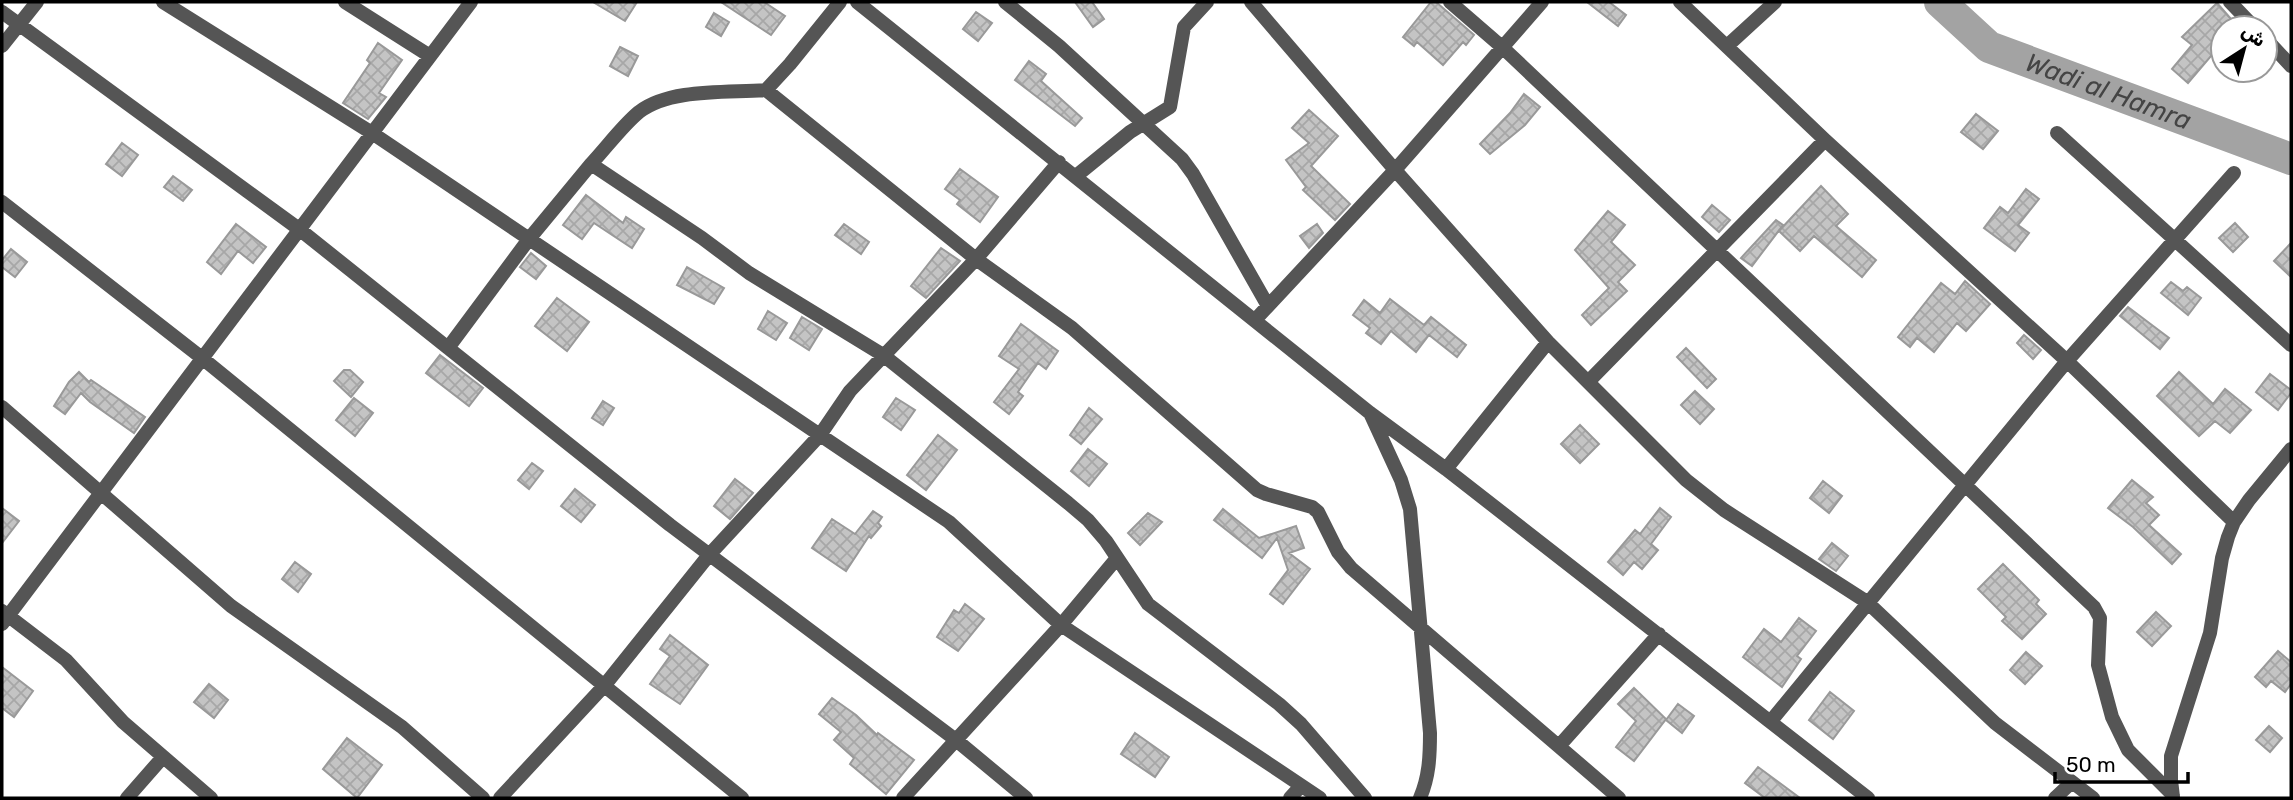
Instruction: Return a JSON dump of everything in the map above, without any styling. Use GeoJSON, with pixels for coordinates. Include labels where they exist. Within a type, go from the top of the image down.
{"type":"FeatureCollection","features":[{"type":"Feature","properties":{"kind":"street"},"geometry":{"type":"LineString","coordinates":[[2,47],[37,2]]}},
{"type":"Feature","properties":{"kind":"street"},"geometry":{"type":"LineString","coordinates":[[163,2],[372,133],[948,522],[1061,625],[1295,793],[1320,798]]}},
{"type":"Feature","properties":{"kind":"street"},"geometry":{"type":"LineString","coordinates":[[345,2],[430,56]]}},
{"type":"Feature","properties":{"kind":"street"},"geometry":{"type":"LineString","coordinates":[[211,798],[123,722],[66,660],[4,617],[471,2]]}},
{"type":"Feature","properties":{"kind":"street"},"geometry":{"type":"LineString","coordinates":[[766,90],[840,2]]}},
{"type":"Feature","properties":{"kind":"street"},"geometry":{"type":"LineString","coordinates":[[857,2],[1370,413],[1446,469],[1868,798]]}},
{"type":"Feature","properties":{"kind":"street"},"geometry":{"type":"LineString","coordinates":[[1005,2],[1059,46],[1175,152],[1193,174],[1268,306]]}},
{"type":"Feature","properties":{"kind":"street"},"geometry":{"type":"LineString","coordinates":[[1076,176],[1172,104],[1184,27],[1207,2]]}},
{"type":"Feature","properties":{"kind":"street"},"geometry":{"type":"LineString","coordinates":[[1251,2],[1548,342],[1702,494],[1867,602],[1983,712],[2093,798]]}},
{"type":"Feature","properties":{"kind":"street"},"geometry":{"type":"LineString","coordinates":[[1450,2],[1502,47],[2094,607],[2100,618],[2098,665],[2112,717],[2128,750],[2173,797]]}},
{"type":"Feature","properties":{"kind":"street"},"geometry":{"type":"LineString","coordinates":[[1255,320],[1395,170],[1542,2]]}},
{"type":"Feature","properties":{"kind":"street"},"geometry":{"type":"LineString","coordinates":[[1680,2],[1825,140],[2067,361],[2234,522]]}},
{"type":"Feature","properties":{"kind":"street"},"geometry":{"type":"LineString","coordinates":[[1727,46],[1775,2]]}},
{"type":"Feature","properties":{"kind":"street"},"geometry":{"type":"LineString","coordinates":[[2,12],[299,229],[709,555],[957,740],[1026,798]]}},
{"type":"Feature","properties":{"kind":"street"},"geometry":{"type":"LineString","coordinates":[[2279,53],[2291,66]]}},
{"type":"Feature","properties":{"kind":"street"},"geometry":{"type":"LineString","coordinates":[[448,348],[529,239],[638,113],[652,103],[677,96],[766,90],[976,260],[1072,328],[1257,489],[1266,495],[1312,507],[1318,512],[1343,559],[1619,798]]}},
{"type":"Feature","properties":{"kind":"street"},"geometry":{"type":"LineString","coordinates":[[2057,133],[2291,345]]}},
{"type":"Feature","properties":{"kind":"street"},"geometry":{"type":"LineString","coordinates":[[1589,382],[1825,140]]}},
{"type":"Feature","properties":{"kind":"street"},"geometry":{"type":"LineString","coordinates":[[500,798],[604,686],[709,555],[820,435],[850,391],[976,260],[1059,162]]}},
{"type":"Feature","properties":{"kind":"street"},"geometry":{"type":"LineString","coordinates":[[592,164],[749,272],[883,355],[1069,503],[1088,520],[1148,604],[1294,717],[1365,798]]}},
{"type":"Feature","properties":{"kind":"street"},"geometry":{"type":"LineString","coordinates":[[1771,721],[2067,361],[2234,173]]}},
{"type":"Feature","properties":{"kind":"street"},"geometry":{"type":"LineString","coordinates":[[2,202],[202,358],[742,798]]}},
{"type":"Feature","properties":{"kind":"street"},"geometry":{"type":"LineString","coordinates":[[1446,469],[1548,342]]}},
{"type":"Feature","properties":{"kind":"street"},"geometry":{"type":"LineString","coordinates":[[2,407],[231,606],[402,727],[483,798]]}},
{"type":"Feature","properties":{"kind":"street"},"geometry":{"type":"LineString","coordinates":[[1370,413],[1401,480],[1410,509],[1430,733],[1430,762],[1426,785],[1420,798]]}},
{"type":"Feature","properties":{"kind":"street"},"geometry":{"type":"LineString","coordinates":[[2173,797],[2170,766],[2173,748],[2210,633],[2222,558],[2234,522],[2291,449]]}},
{"type":"Feature","properties":{"kind":"street"},"geometry":{"type":"LineString","coordinates":[[903,798],[1061,625],[1117,558]]}},
{"type":"Feature","properties":{"kind":"street"},"geometry":{"type":"LineString","coordinates":[[1559,746],[1659,634]]}},
{"type":"Feature","properties":{"kind":"street"},"geometry":{"type":"LineString","coordinates":[[127,798],[163,757]]}},
{"type":"Feature","properties":{"kind":"street"},"geometry":{"type":"LineString","coordinates":[[2055,798],[2071,783]]}},
{"type":"Feature","properties":{"kind":"building"},"geometry":{"type":"Polygon","coordinates":[[[593,2],[637,2],[625,21],[593,2]]]}},
{"type":"Feature","properties":{"kind":"building"},"geometry":{"type":"Polygon","coordinates":[[[721,2],[764,2],[785,16],[771,35],[721,2]]]}},
{"type":"Feature","properties":{"kind":"building"},"geometry":{"type":"Polygon","coordinates":[[[1075,2],[1092,2],[1104,19],[1093,27],[1075,2]]]}},
{"type":"Feature","properties":{"kind":"building"},"geometry":{"type":"Polygon","coordinates":[[[1431,2],[1436,2],[1474,35],[1466,45],[1463,42],[1443,65],[1417,42],[1414,46],[1403,37],[1431,2]]]}},
{"type":"Feature","properties":{"kind":"building"},"geometry":{"type":"Polygon","coordinates":[[[1587,2],[1609,2],[1626,15],[1618,26],[1587,2]]]}},
{"type":"Feature","properties":{"kind":"building"},"geometry":{"type":"Polygon","coordinates":[[[2217,3],[2227,14],[2209,14],[2209,58],[2188,83],[2172,69],[2192,45],[2182,37],[2217,3]]]}},
{"type":"Feature","properties":{"kind":"building"},"geometry":{"type":"Polygon","coordinates":[[[976,12],[992,23],[978,41],[963,29],[976,12]]]}},
{"type":"Feature","properties":{"kind":"building"},"geometry":{"type":"Polygon","coordinates":[[[714,13],[729,22],[721,36],[706,27],[714,13]]]}},
{"type":"Feature","properties":{"kind":"building"},"geometry":{"type":"Polygon","coordinates":[[[378,43],[402,60],[379,93],[386,97],[368,119],[343,103],[370,63],[367,60],[378,43]]]}},
{"type":"Feature","properties":{"kind":"building"},"geometry":{"type":"Polygon","coordinates":[[[620,47],[638,56],[628,76],[610,66],[620,47]]]}},
{"type":"Feature","properties":{"kind":"building"},"geometry":{"type":"Polygon","coordinates":[[[1029,61],[1046,74],[1041,81],[1082,118],[1075,126],[1015,80],[1029,61]]]}},
{"type":"Feature","properties":{"kind":"building"},"geometry":{"type":"Polygon","coordinates":[[[1524,94],[1540,107],[1525,125],[1490,154],[1480,144],[1524,94]]]}},
{"type":"Feature","properties":{"kind":"building"},"geometry":{"type":"Polygon","coordinates":[[[1309,110],[1338,136],[1311,166],[1350,204],[1335,220],[1303,190],[1306,187],[1286,160],[1309,143],[1292,128],[1309,110]]]}},
{"type":"Feature","properties":{"kind":"building"},"geometry":{"type":"Polygon","coordinates":[[[1976,114],[1998,131],[1983,149],[1961,132],[1976,114]]]}},
{"type":"Feature","properties":{"kind":"building"},"geometry":{"type":"Polygon","coordinates":[[[122,143],[138,155],[122,176],[106,164],[122,143]]]}},
{"type":"Feature","properties":{"kind":"building"},"geometry":{"type":"Polygon","coordinates":[[[960,169],[998,197],[980,222],[957,204],[960,200],[945,189],[960,169]]]}},
{"type":"Feature","properties":{"kind":"building"},"geometry":{"type":"Polygon","coordinates":[[[173,176],[192,190],[183,201],[164,187],[173,176]]]}},
{"type":"Feature","properties":{"kind":"building"},"geometry":{"type":"Polygon","coordinates":[[[1821,186],[1848,214],[1836,226],[1876,260],[1862,277],[1814,236],[1800,251],[1779,231],[1821,186]]]}},
{"type":"Feature","properties":{"kind":"building"},"geometry":{"type":"Polygon","coordinates":[[[2026,189],[2039,199],[2018,225],[2029,233],[2015,251],[1984,228],[2000,207],[2008,213],[2026,189]]]}},
{"type":"Feature","properties":{"kind":"building"},"geometry":{"type":"Polygon","coordinates":[[[586,195],[623,223],[626,217],[644,229],[632,248],[594,223],[582,239],[563,225],[586,195]]]}},
{"type":"Feature","properties":{"kind":"building"},"geometry":{"type":"Polygon","coordinates":[[[1712,205],[1730,220],[1719,232],[1702,217],[1712,205]]]}},
{"type":"Feature","properties":{"kind":"building"},"geometry":{"type":"Polygon","coordinates":[[[1608,211],[1625,225],[1611,242],[1635,265],[1618,282],[1627,291],[1591,325],[1582,315],[1609,288],[1575,250],[1608,211]]]}},
{"type":"Feature","properties":{"kind":"building"},"geometry":{"type":"Polygon","coordinates":[[[1776,220],[1783,225],[1752,266],[1741,258],[1776,220]]]}},
{"type":"Feature","properties":{"kind":"building"},"geometry":{"type":"Polygon","coordinates":[[[2235,223],[2248,237],[2233,252],[2219,238],[2235,223]]]}},
{"type":"Feature","properties":{"kind":"building"},"geometry":{"type":"Polygon","coordinates":[[[236,224],[266,247],[253,263],[238,251],[221,274],[207,262],[236,224]]]}},
{"type":"Feature","properties":{"kind":"building"},"geometry":{"type":"Polygon","coordinates":[[[844,224],[869,242],[861,254],[835,235],[844,224]]]}},
{"type":"Feature","properties":{"kind":"building"},"geometry":{"type":"Polygon","coordinates":[[[1317,224],[1323,233],[1309,248],[1300,236],[1317,224]]]}},
{"type":"Feature","properties":{"kind":"building"},"geometry":{"type":"Polygon","coordinates":[[[2291,243],[2291,277],[2274,261],[2291,243]]]}},
{"type":"Feature","properties":{"kind":"building"},"geometry":{"type":"Polygon","coordinates":[[[941,248],[960,261],[926,298],[911,286],[941,248]]]}},
{"type":"Feature","properties":{"kind":"building"},"geometry":{"type":"Polygon","coordinates":[[[11,249],[27,262],[15,277],[2,267],[2,260],[11,249]]]}},
{"type":"Feature","properties":{"kind":"building"},"geometry":{"type":"Polygon","coordinates":[[[531,253],[546,266],[536,279],[520,267],[531,253]]]}},
{"type":"Feature","properties":{"kind":"building"},"geometry":{"type":"Polygon","coordinates":[[[687,267],[724,288],[714,304],[677,285],[687,267]]]}},
{"type":"Feature","properties":{"kind":"building"},"geometry":{"type":"Polygon","coordinates":[[[1965,281],[1990,304],[1966,331],[1957,323],[1934,352],[1917,338],[1910,347],[1898,337],[1941,283],[1955,294],[1965,281]]]}},
{"type":"Feature","properties":{"kind":"building"},"geometry":{"type":"Polygon","coordinates":[[[2171,282],[2183,291],[2187,287],[2201,298],[2188,315],[2161,293],[2171,282]]]}},
{"type":"Feature","properties":{"kind":"building"},"geometry":{"type":"Polygon","coordinates":[[[557,298],[589,322],[567,351],[535,326],[557,298]]]}},
{"type":"Feature","properties":{"kind":"building"},"geometry":{"type":"Polygon","coordinates":[[[1390,299],[1424,325],[1431,317],[1466,345],[1457,357],[1429,335],[1416,352],[1391,331],[1381,344],[1366,333],[1370,328],[1353,315],[1364,300],[1380,313],[1390,299]]]}},
{"type":"Feature","properties":{"kind":"building"},"geometry":{"type":"Polygon","coordinates":[[[2128,307],[2169,338],[2160,349],[2120,316],[2128,307]]]}},
{"type":"Feature","properties":{"kind":"building"},"geometry":{"type":"Polygon","coordinates":[[[768,311],[787,323],[776,340],[758,329],[768,311]]]}},
{"type":"Feature","properties":{"kind":"building"},"geometry":{"type":"Polygon","coordinates":[[[802,317],[822,329],[809,350],[790,338],[802,317]]]}},
{"type":"Feature","properties":{"kind":"building"},"geometry":{"type":"Polygon","coordinates":[[[1021,324],[1058,351],[1046,369],[1038,363],[1018,392],[1023,396],[1009,414],[994,402],[1019,369],[999,356],[1021,324]]]}},
{"type":"Feature","properties":{"kind":"building"},"geometry":{"type":"Polygon","coordinates":[[[2024,335],[2041,350],[2033,359],[2017,343],[2024,335]]]}},
{"type":"Feature","properties":{"kind":"building"},"geometry":{"type":"Polygon","coordinates":[[[1686,348],[1716,379],[1707,388],[1677,357],[1686,348]]]}},
{"type":"Feature","properties":{"kind":"building"},"geometry":{"type":"Polygon","coordinates":[[[440,355],[483,388],[469,406],[426,373],[440,355]]]}},
{"type":"Feature","properties":{"kind":"building"},"geometry":{"type":"Polygon","coordinates":[[[344,370],[350,370],[363,382],[351,397],[334,381],[344,370]]]}},
{"type":"Feature","properties":{"kind":"building"},"geometry":{"type":"Polygon","coordinates":[[[79,372],[89,382],[91,380],[145,417],[134,433],[81,393],[65,414],[54,406],[69,382],[79,372]]]}},
{"type":"Feature","properties":{"kind":"building"},"geometry":{"type":"Polygon","coordinates":[[[2179,372],[2213,404],[2225,389],[2251,410],[2230,433],[2215,421],[2199,436],[2157,396],[2179,372]]]}},
{"type":"Feature","properties":{"kind":"building"},"geometry":{"type":"Polygon","coordinates":[[[2270,374],[2291,390],[2278,410],[2256,392],[2270,374]]]}},
{"type":"Feature","properties":{"kind":"building"},"geometry":{"type":"Polygon","coordinates":[[[1695,391],[1714,409],[1700,424],[1681,405],[1695,391]]]}},
{"type":"Feature","properties":{"kind":"building"},"geometry":{"type":"Polygon","coordinates":[[[354,398],[373,413],[355,436],[336,420],[354,398]]]}},
{"type":"Feature","properties":{"kind":"building"},"geometry":{"type":"Polygon","coordinates":[[[896,398],[915,410],[901,430],[883,417],[896,398]]]}},
{"type":"Feature","properties":{"kind":"building"},"geometry":{"type":"Polygon","coordinates":[[[603,401],[614,408],[603,425],[592,418],[603,401]]]}},
{"type":"Feature","properties":{"kind":"building"},"geometry":{"type":"Polygon","coordinates":[[[1089,408],[1102,419],[1081,444],[1070,435],[1089,408]]]}},
{"type":"Feature","properties":{"kind":"building"},"geometry":{"type":"Polygon","coordinates":[[[1580,425],[1599,444],[1580,463],[1561,444],[1580,425]]]}},
{"type":"Feature","properties":{"kind":"building"},"geometry":{"type":"Polygon","coordinates":[[[938,435],[957,450],[926,490],[907,475],[938,435]]]}},
{"type":"Feature","properties":{"kind":"building"},"geometry":{"type":"Polygon","coordinates":[[[1088,449],[1107,464],[1089,486],[1071,471],[1088,449]]]}},
{"type":"Feature","properties":{"kind":"building"},"geometry":{"type":"Polygon","coordinates":[[[532,463],[543,471],[529,489],[518,480],[532,463]]]}},
{"type":"Feature","properties":{"kind":"building"},"geometry":{"type":"Polygon","coordinates":[[[735,479],[753,493],[730,519],[714,506],[735,479]]]}},
{"type":"Feature","properties":{"kind":"building"},"geometry":{"type":"Polygon","coordinates":[[[2132,480],[2153,497],[2146,503],[2159,515],[2149,525],[2181,554],[2172,564],[2133,527],[2108,508],[2132,480]]]}},
{"type":"Feature","properties":{"kind":"building"},"geometry":{"type":"Polygon","coordinates":[[[1823,481],[1842,496],[1829,513],[1810,498],[1823,481]]]}},
{"type":"Feature","properties":{"kind":"building"},"geometry":{"type":"Polygon","coordinates":[[[575,489],[595,505],[581,522],[561,506],[575,489]]]}},
{"type":"Feature","properties":{"kind":"building"},"geometry":{"type":"Polygon","coordinates":[[[2,508],[19,521],[2,543],[2,508]]]}},
{"type":"Feature","properties":{"kind":"building"},"geometry":{"type":"Polygon","coordinates":[[[1660,508],[1671,517],[1651,544],[1658,550],[1642,569],[1634,562],[1623,575],[1608,562],[1635,530],[1640,534],[1660,508]]]}},
{"type":"Feature","properties":{"kind":"building"},"geometry":{"type":"Polygon","coordinates":[[[1223,509],[1259,538],[1296,526],[1304,548],[1289,553],[1310,569],[1283,604],[1270,594],[1288,570],[1277,538],[1262,558],[1214,520],[1223,509]]]}},
{"type":"Feature","properties":{"kind":"building"},"geometry":{"type":"Polygon","coordinates":[[[873,511],[882,517],[878,523],[881,526],[871,538],[869,536],[846,571],[812,548],[832,519],[855,534],[873,511]]]}},
{"type":"Feature","properties":{"kind":"building"},"geometry":{"type":"Polygon","coordinates":[[[1148,513],[1162,522],[1140,545],[1128,533],[1148,513]]]}},
{"type":"Feature","properties":{"kind":"building"},"geometry":{"type":"Polygon","coordinates":[[[1832,543],[1848,556],[1836,571],[1819,559],[1832,543]]]}},
{"type":"Feature","properties":{"kind":"building"},"geometry":{"type":"Polygon","coordinates":[[[295,562],[311,574],[298,592],[282,579],[295,562]]]}},
{"type":"Feature","properties":{"kind":"building"},"geometry":{"type":"Polygon","coordinates":[[[2003,564],[2039,600],[2036,604],[2046,614],[2022,639],[2002,621],[2006,617],[1978,589],[2003,564]]]}},
{"type":"Feature","properties":{"kind":"building"},"geometry":{"type":"Polygon","coordinates":[[[965,604],[984,619],[958,651],[937,637],[954,610],[959,613],[965,604]]]}},
{"type":"Feature","properties":{"kind":"building"},"geometry":{"type":"Polygon","coordinates":[[[2156,612],[2171,626],[2152,646],[2137,632],[2156,612]]]}},
{"type":"Feature","properties":{"kind":"building"},"geometry":{"type":"Polygon","coordinates":[[[1799,618],[1816,631],[1797,656],[1801,659],[1782,687],[1743,657],[1764,629],[1781,642],[1799,618]]]}},
{"type":"Feature","properties":{"kind":"building"},"geometry":{"type":"Polygon","coordinates":[[[670,635],[708,665],[680,704],[650,684],[670,656],[660,649],[670,635]]]}},
{"type":"Feature","properties":{"kind":"building"},"geometry":{"type":"Polygon","coordinates":[[[2278,651],[2291,662],[2291,684],[2285,692],[2271,681],[2266,687],[2255,677],[2278,651]]]}},
{"type":"Feature","properties":{"kind":"building"},"geometry":{"type":"Polygon","coordinates":[[[2026,652],[2042,666],[2025,684],[2010,670],[2026,652]]]}},
{"type":"Feature","properties":{"kind":"building"},"geometry":{"type":"Polygon","coordinates":[[[2,667],[33,691],[14,717],[2,708],[2,667]]]}},
{"type":"Feature","properties":{"kind":"building"},"geometry":{"type":"Polygon","coordinates":[[[209,684],[228,700],[214,718],[194,702],[209,684]]]}},
{"type":"Feature","properties":{"kind":"building"},"geometry":{"type":"Polygon","coordinates":[[[1634,688],[1666,719],[1634,761],[1616,747],[1636,721],[1618,704],[1634,688]]]}},
{"type":"Feature","properties":{"kind":"building"},"geometry":{"type":"Polygon","coordinates":[[[1830,692],[1854,711],[1833,739],[1809,720],[1830,692]]]}},
{"type":"Feature","properties":{"kind":"building"},"geometry":{"type":"Polygon","coordinates":[[[832,698],[856,715],[877,735],[878,733],[914,760],[886,794],[850,764],[854,758],[834,740],[841,732],[819,714],[832,698]]]}},
{"type":"Feature","properties":{"kind":"building"},"geometry":{"type":"Polygon","coordinates":[[[1678,704],[1694,716],[1682,733],[1666,720],[1678,704]]]}},
{"type":"Feature","properties":{"kind":"building"},"geometry":{"type":"Polygon","coordinates":[[[2269,726],[2282,738],[2270,752],[2256,740],[2269,726]]]}},
{"type":"Feature","properties":{"kind":"building"},"geometry":{"type":"Polygon","coordinates":[[[1135,733],[1169,757],[1155,777],[1121,754],[1135,733]]]}},
{"type":"Feature","properties":{"kind":"building"},"geometry":{"type":"Polygon","coordinates":[[[347,738],[382,765],[357,798],[323,769],[347,738]]]}},
{"type":"Feature","properties":{"kind":"building"},"geometry":{"type":"Polygon","coordinates":[[[1758,767],[1800,798],[1765,798],[1745,783],[1758,767]]]}},
{"type":"Feature","properties":{"kind":"waterway","name":"Wadi al Hamra"},"geometry":{"type":"LineString","coordinates":[[1940,2],[1989,47],[2291,159]]}}]}
